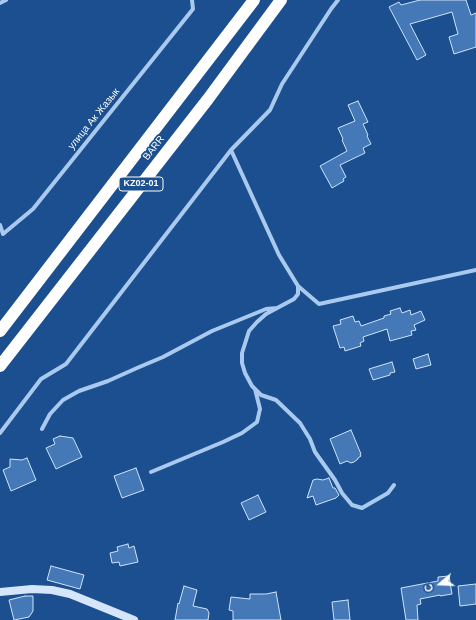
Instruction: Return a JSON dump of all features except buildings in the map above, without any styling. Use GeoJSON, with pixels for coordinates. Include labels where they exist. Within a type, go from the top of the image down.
{"type":"FeatureCollection","features":[{"type":"Feature","properties":{"kind":"highway","name":"BARR"},"geometry":{"type":"LineString","coordinates":[[0,331],[254,0]]}},
{"type":"Feature","properties":{"kind":"highway","name":"BARR"},"geometry":{"type":"LineString","coordinates":[[0,366],[208,99],[281,0]]}},
{"type":"Feature","properties":{"kind":"street"},"geometry":{"type":"LineString","coordinates":[[0,3],[6,0]]}},
{"type":"Feature","properties":{"kind":"street","name":"улица Ак Жазык"},"geometry":{"type":"LineString","coordinates":[[0,225],[3,234],[33,209],[192,9],[192,0]]}},
{"type":"Feature","properties":{"kind":"street"},"geometry":{"type":"LineString","coordinates":[[0,433],[41,379],[66,364],[231,150],[270,110],[282,84],[338,0]]}},
{"type":"Feature","properties":{"kind":"street"},"geometry":{"type":"LineString","coordinates":[[231,150],[280,255],[298,286],[319,304],[476,270]]}},
{"type":"Feature","properties":{"kind":"street"},"geometry":{"type":"LineString","coordinates":[[298,286],[298,294],[294,300],[266,314],[256,322],[249,331],[242,353],[242,363],[245,373],[252,386],[261,395],[276,400],[300,423],[310,439],[315,452],[352,506],[362,508],[388,493],[394,485]]}},
{"type":"Feature","properties":{"kind":"street"},"geometry":{"type":"LineString","coordinates":[[42,428],[50,414],[63,400],[80,391],[108,381],[163,357],[212,331],[266,309],[281,307]]}},
{"type":"Feature","properties":{"kind":"street"},"geometry":{"type":"LineString","coordinates":[[151,472],[223,442],[242,433],[257,422],[260,409],[255,389]]}},
{"type":"Feature","properties":{"kind":"street"},"geometry":{"type":"LineString","coordinates":[[0,592],[32,589],[52,590],[70,594],[134,620]]}}]}
